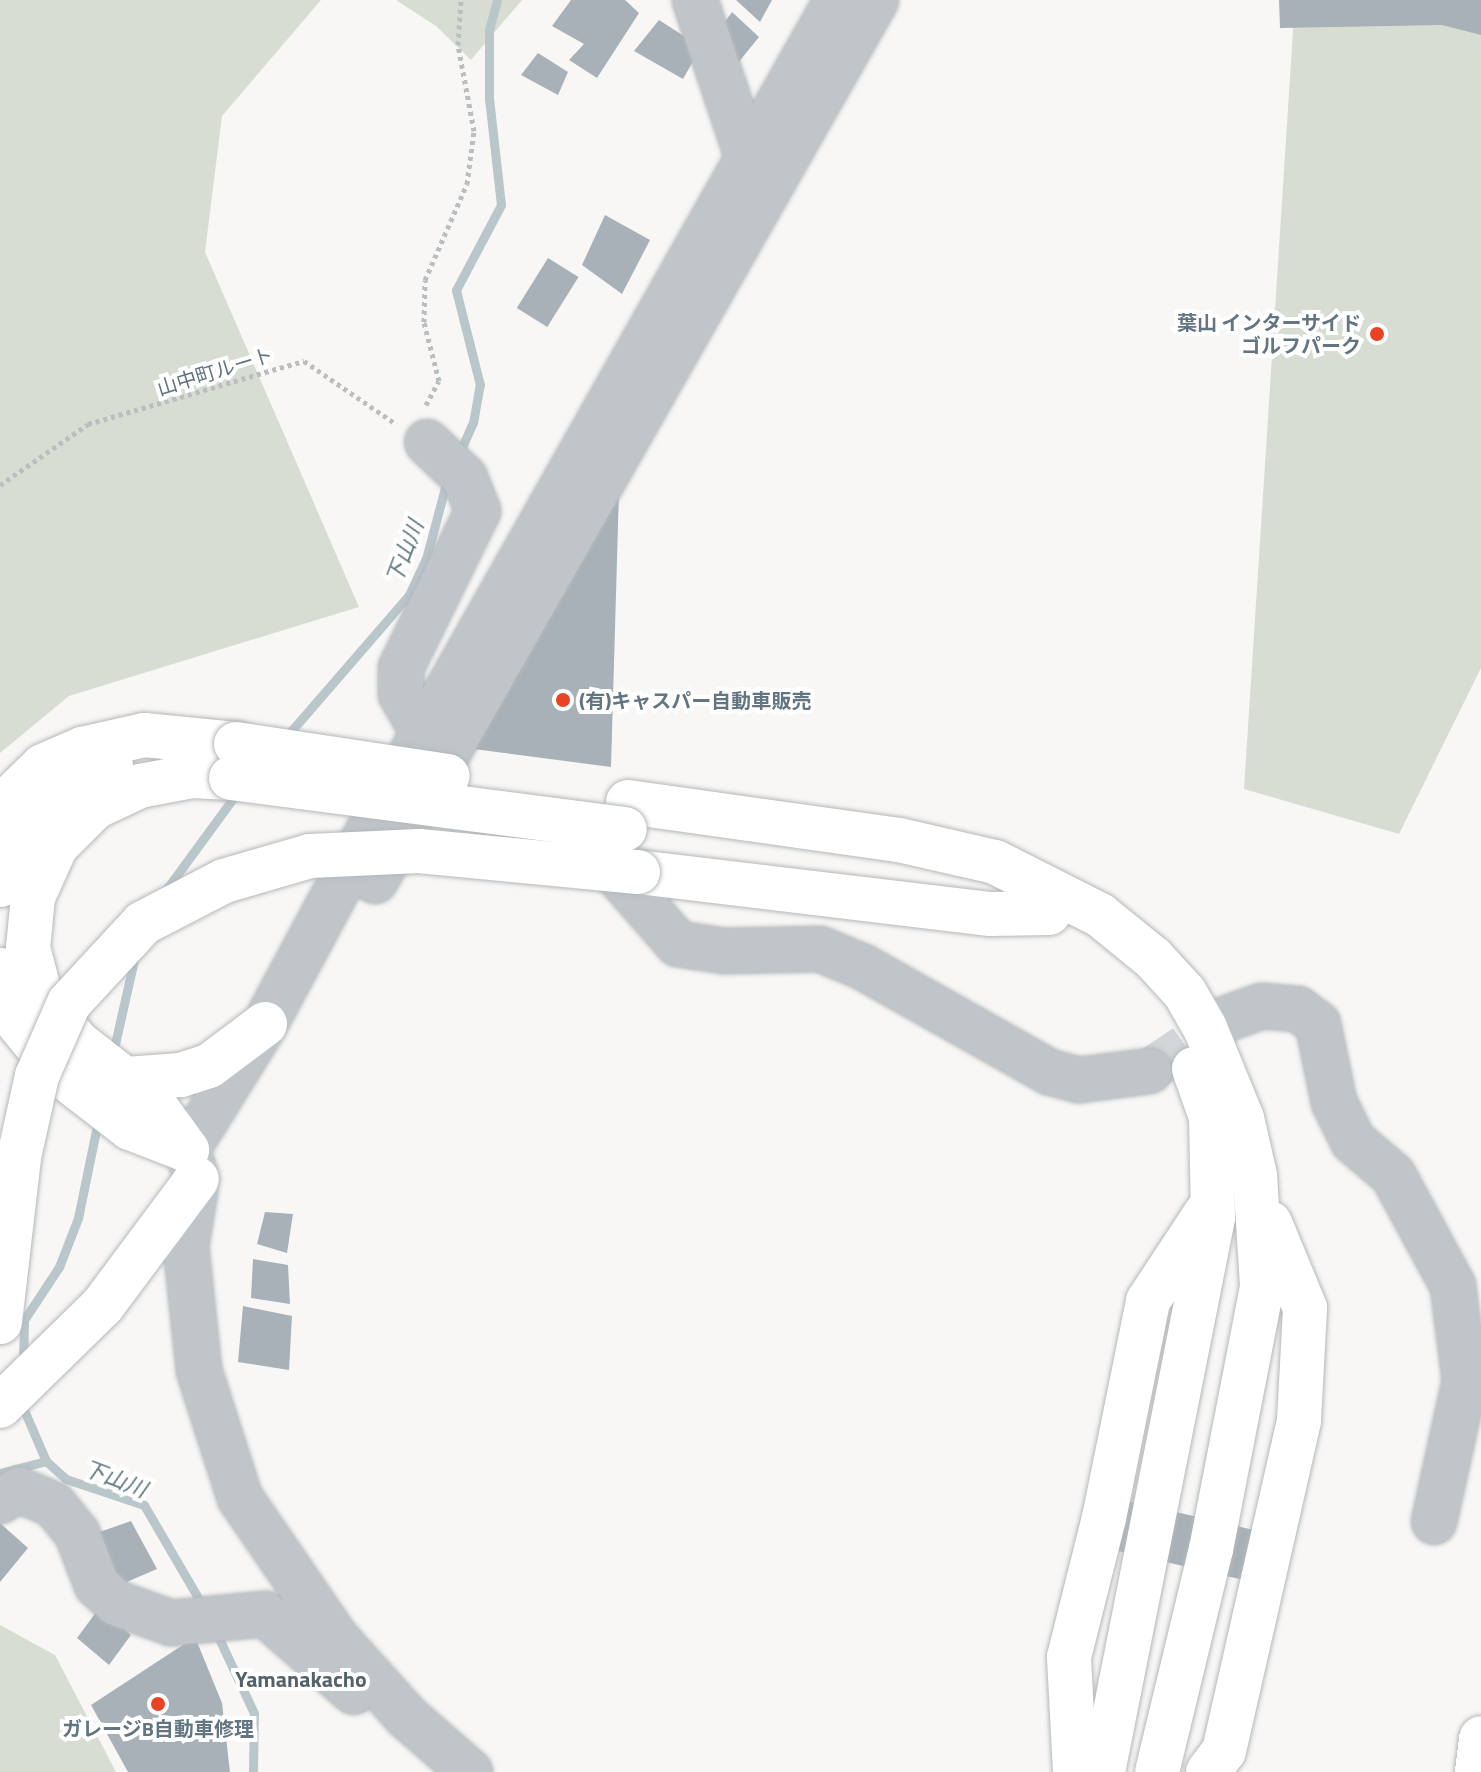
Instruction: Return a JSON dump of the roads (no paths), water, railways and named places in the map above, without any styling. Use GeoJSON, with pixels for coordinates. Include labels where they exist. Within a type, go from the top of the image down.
{"type":"FeatureCollection","features":[{"type":"Feature","properties":{"kind":"highway"},"geometry":{"type":"LineString","coordinates":[[0,808],[43,766],[82,749],[144,735],[234,761]]}},
{"type":"Feature","properties":{"kind":"highway"},"geometry":{"type":"LineString","coordinates":[[0,885],[25,828],[83,779],[130,758],[234,761],[627,816],[896,864],[991,886],[1049,913],[1112,955],[1147,990],[1170,1025],[1195,1071],[1211,1117],[1212,1223],[1227,1297],[1223,1420],[1152,1725],[1132,1772]]}},
{"type":"Feature","properties":{"kind":"highway"},"geometry":{"type":"LineString","coordinates":[[192,1165],[150,1099],[77,1042],[41,997],[28,948],[33,897],[56,846],[95,807],[140,786],[193,776],[234,761]]}},
{"type":"Feature","properties":{"kind":"highway"},"geometry":{"type":"LineString","coordinates":[[627,816],[899,840],[995,862],[1100,915],[1153,958],[1185,993],[1205,1028],[1242,1118],[1257,1192],[1262,1287],[1211,1549],[1157,1772]]}},
{"type":"Feature","properties":{"kind":"highway"},"geometry":{"type":"LineString","coordinates":[[0,1322],[19,1157],[37,1076],[69,1003],[143,923],[224,881],[310,856],[419,851],[638,872],[991,914],[1049,913]]}},
{"type":"Feature","properties":{"kind":"highway"},"geometry":{"type":"LineString","coordinates":[[0,970],[15,1019],[59,1073],[130,1128],[192,1165]]}},
{"type":"Feature","properties":{"kind":"highway"},"geometry":{"type":"LineString","coordinates":[[126,1079],[181,1075],[209,1066],[265,1024]]}},
{"type":"Feature","properties":{"kind":"highway"},"geometry":{"type":"LineString","coordinates":[[0,1406],[46,1350],[88,1290],[192,1165]]}},
{"type":"Feature","properties":{"kind":"highway"},"geometry":{"type":"LineString","coordinates":[[1208,1772],[1224,1751],[1299,1420],[1305,1308],[1257,1192]]}},
{"type":"Feature","properties":{"kind":"highway"},"geometry":{"type":"LineString","coordinates":[[1075,1772],[1069,1657],[1104,1518],[1148,1301],[1212,1223]]}},
{"type":"Feature","properties":{"kind":"highway"},"geometry":{"type":"LineString","coordinates":[[1101,1772],[1212,1223]]}},
{"type":"Feature","properties":{"kind":"highway"},"geometry":{"type":"LineString","coordinates":[[1189,1772],[1244,1555],[1292,1275]]}},
{"type":"Feature","properties":{"kind":"highway"},"geometry":{"type":"LineString","coordinates":[[1126,1772],[1170,1535],[1227,1297]]}},
{"type":"Feature","properties":{"kind":"highway"},"geometry":{"type":"LineString","coordinates":[[0,1381],[46,1350]]}},
{"type":"Feature","properties":{"kind":"highway"},"geometry":{"type":"LineString","coordinates":[[1477,1772],[1481,1738]]}},
{"type":"Feature","properties":{"kind":"street"},"geometry":{"type":"LineString","coordinates":[[695,0],[748,158]]}},
{"type":"Feature","properties":{"kind":"street"},"geometry":{"type":"LineString","coordinates":[[192,1165],[287,1037],[394,817],[423,733],[837,0]]}},
{"type":"Feature","properties":{"kind":"street"},"geometry":{"type":"LineString","coordinates":[[470,1772],[407,1717],[336,1638],[240,1498],[199,1370],[188,1293],[186,1246],[192,1165],[265,1024],[394,817],[876,0]]}},
{"type":"Feature","properties":{"kind":"street"},"geometry":{"type":"LineString","coordinates":[[423,733],[401,694],[401,668],[478,511],[465,478],[431,445]]}},
{"type":"Feature","properties":{"kind":"street"},"geometry":{"type":"LineString","coordinates":[[394,817],[589,842],[678,944],[724,951],[820,949],[863,967],[1049,1072],[1079,1080],[1149,1071]]}},
{"type":"Feature","properties":{"kind":"street"},"geometry":{"type":"LineString","coordinates":[[1226,1019],[1262,1006],[1298,1009],[1318,1024],[1334,1102],[1353,1141],[1393,1175],[1453,1286],[1465,1381],[1434,1522]]}},
{"type":"Feature","properties":{"kind":"street"},"geometry":{"type":"LineString","coordinates":[[0,1501],[19,1490],[54,1505],[77,1533],[97,1585],[116,1603],[171,1623],[265,1614],[377,1712],[407,1717]]}},
{"type":"Feature","properties":{"kind":"waterway","name":"下山川"},"geometry":{"type":"LineString","coordinates":[[458,456],[473,423],[480,385],[456,290],[501,205],[489,98],[489,30],[497,0]]}},
{"type":"Feature","properties":{"kind":"waterway","name":"下山川"},"geometry":{"type":"LineString","coordinates":[[286,737],[409,595],[426,559],[447,480]]}},
{"type":"Feature","properties":{"kind":"waterway","name":"下山川"},"geometry":{"type":"LineString","coordinates":[[163,894],[237,793]]}},
{"type":"Feature","properties":{"kind":"waterway","name":"下山川"},"geometry":{"type":"LineString","coordinates":[[115,1044],[135,955]]}},
{"type":"Feature","properties":{"kind":"waterway","name":"下山川"},"geometry":{"type":"LineString","coordinates":[[23,1364],[24,1320],[59,1267],[78,1218],[96,1130]]}},
{"type":"Feature","properties":{"kind":"waterway","name":"下山川"},"geometry":{"type":"LineString","coordinates":[[21,1403],[46,1461],[66,1479],[144,1505],[204,1608]]}},
{"type":"Feature","properties":{"kind":"waterway"},"geometry":{"type":"LineString","coordinates":[[0,1473],[46,1461]]}},
{"type":"Feature","properties":{"kind":"waterway","name":"下山川"},"geometry":{"type":"LineString","coordinates":[[216,1632],[254,1713],[253,1772]]}},
{"type":"Feature","properties":{"kind":"tunnel"},"geometry":{"type":"LineString","coordinates":[[1149,1071],[1226,1019]]}},
{"type":"Feature","properties":{"kind":"place","name":"葉山 インターサイド ゴルフパーク"},"geometry":{"type":"Point","coordinates":[1377,334]}},
{"type":"Feature","properties":{"kind":"place","name":"(有)キャスパー自動車販売"},"geometry":{"type":"Point","coordinates":[563,700]}},
{"type":"Feature","properties":{"kind":"place","name":"ガレージB自動車修理"},"geometry":{"type":"Point","coordinates":[158,1704]}},
{"type":"Feature","properties":{"kind":"district","name":"Yamanakacho"},"geometry":{"type":"Point","coordinates":[301,1680]}}]}
